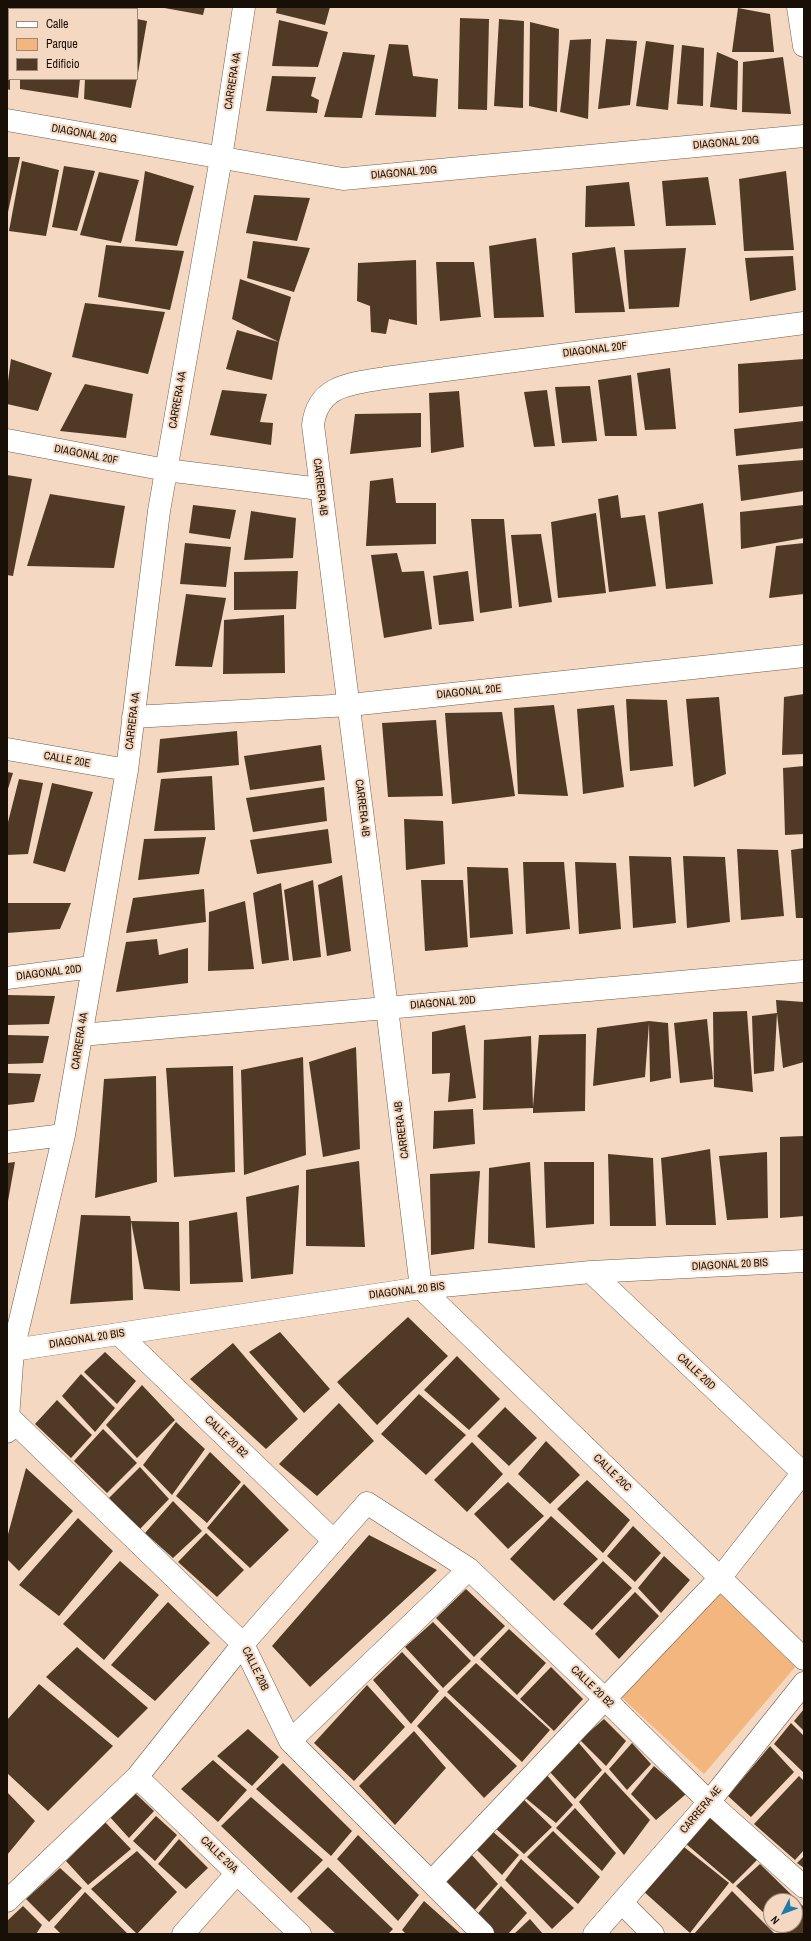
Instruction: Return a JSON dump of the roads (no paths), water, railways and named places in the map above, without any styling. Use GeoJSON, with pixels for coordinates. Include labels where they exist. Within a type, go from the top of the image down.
{"type":"FeatureCollection","features":[{"type":"Feature","properties":{"kind":"street","name":"CARRERA 4A"},"geometry":{"type":"LineString","coordinates":[[8,1424],[13,1350],[64,1136],[127,770],[159,512],[221,158],[244,7]]}},
{"type":"Feature","properties":{"kind":"street"},"geometry":{"type":"LineString","coordinates":[[798,7],[804,46]]}},
{"type":"Feature","properties":{"kind":"street","name":"DIAGONAL 20G"},"geometry":{"type":"LineString","coordinates":[[7,120],[343,179],[804,136]]}},
{"type":"Feature","properties":{"kind":"street","name":"DIAGONAL 20F"},"geometry":{"type":"LineString","coordinates":[[385,378],[804,323]]}},
{"type":"Feature","properties":{"kind":"street","name":"CARRERA 4B"},"geometry":{"type":"LineString","coordinates":[[385,378],[343,385],[330,392],[321,400],[315,410],[313,425],[320,489],[350,705],[388,1008],[421,1288]]}},
{"type":"Feature","properties":{"kind":"street","name":"DIAGONAL 20F"},"geometry":{"type":"LineString","coordinates":[[7,440],[166,470],[320,489]]}},
{"type":"Feature","properties":{"kind":"street","name":"DIAGONAL 20E"},"geometry":{"type":"LineString","coordinates":[[133,717],[350,705],[804,656]]}},
{"type":"Feature","properties":{"kind":"street","name":"CALLE 20E"},"geometry":{"type":"LineString","coordinates":[[7,749],[127,770]]}},
{"type":"Feature","properties":{"kind":"street","name":"DIAGONAL 20D"},"geometry":{"type":"LineString","coordinates":[[7,978],[92,967]]}},
{"type":"Feature","properties":{"kind":"street","name":"DIAGONAL 20D"},"geometry":{"type":"LineString","coordinates":[[81,1035],[804,971]]}},
{"type":"Feature","properties":{"kind":"street"},"geometry":{"type":"LineString","coordinates":[[7,1142],[64,1136]]}},
{"type":"Feature","properties":{"kind":"street","name":"DIAGONAL 20 BIS"},"geometry":{"type":"LineString","coordinates":[[13,1350],[421,1288],[591,1272],[804,1261]]}},
{"type":"Feature","properties":{"kind":"street","name":"CALLE 20D"},"geometry":{"type":"LineString","coordinates":[[591,1272],[803,1471]]}},
{"type":"Feature","properties":{"kind":"street","name":"CALLE 20C"},"geometry":{"type":"LineString","coordinates":[[421,1288],[804,1659]]}},
{"type":"Feature","properties":{"kind":"street","name":"CALLE 20 B2"},"geometry":{"type":"LineString","coordinates":[[119,1334],[334,1541],[367,1503],[469,1568],[709,1802],[804,1887]]}},
{"type":"Feature","properties":{"kind":"street","name":"CALLE 20B"},"geometry":{"type":"LineString","coordinates":[[8,1424],[243,1644],[290,1741],[483,1934]]}},
{"type":"Feature","properties":{"kind":"street"},"geometry":{"type":"LineString","coordinates":[[431,1882],[720,1578],[803,1471]]}},
{"type":"Feature","properties":{"kind":"street"},"geometry":{"type":"LineString","coordinates":[[7,1901],[138,1777],[243,1644],[334,1541]]}},
{"type":"Feature","properties":{"kind":"street"},"geometry":{"type":"LineString","coordinates":[[290,1741],[469,1568]]}},
{"type":"Feature","properties":{"kind":"street","name":"CARRERA 4E"},"geometry":{"type":"LineString","coordinates":[[594,1934],[709,1802],[804,1683]]}},
{"type":"Feature","properties":{"kind":"street","name":"CALLE 20A"},"geometry":{"type":"LineString","coordinates":[[138,1777],[300,1934]]}},
{"type":"Feature","properties":{"kind":"street"},"geometry":{"type":"LineString","coordinates":[[183,1934],[237,1873]]}},
{"type":"Feature","properties":{"kind":"street"},"geometry":{"type":"LineString","coordinates":[[622,1903],[653,1934]]}}]}
